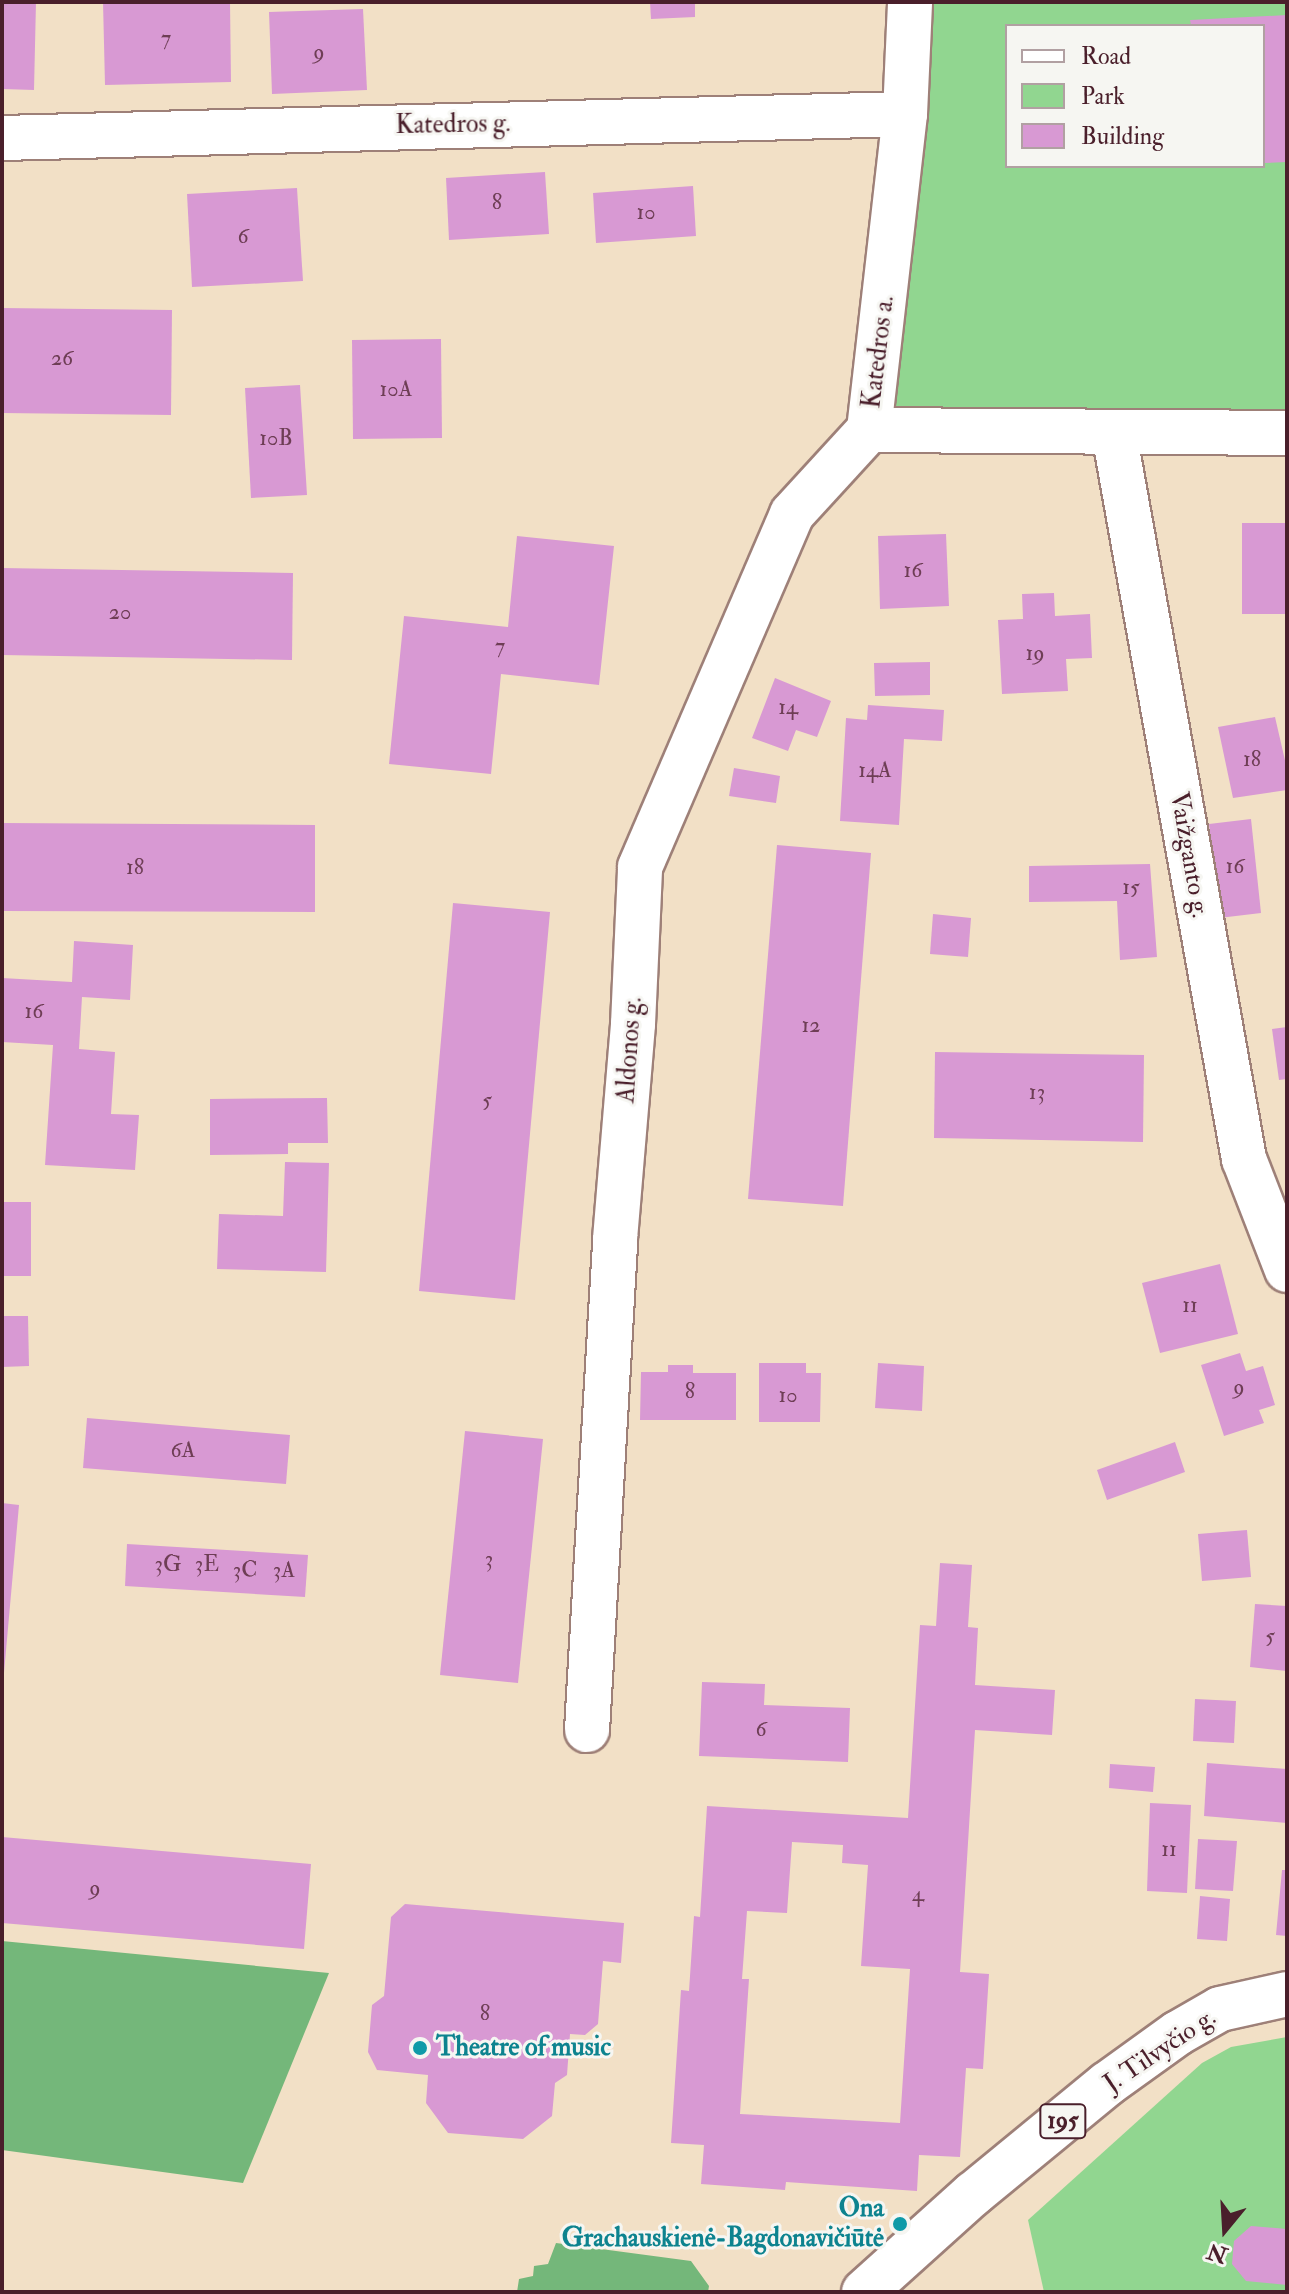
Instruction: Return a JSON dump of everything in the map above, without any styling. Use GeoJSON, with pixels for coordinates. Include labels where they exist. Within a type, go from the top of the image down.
{"type":"FeatureCollection","features":[{"type":"Feature","properties":{"kind":"street","name":"Katedros a."},"geometry":{"type":"LineString","coordinates":[[910,2],[905,114],[869,430],[1287,433]]}},
{"type":"Feature","properties":{"kind":"street","name":"Katedros g."},"geometry":{"type":"LineString","coordinates":[[2,138],[905,114]]}},
{"type":"Feature","properties":{"kind":"street","name":"Aldonos g."},"geometry":{"type":"LineString","coordinates":[[587,1730],[615,1239],[633,1024],[640,867],[792,514],[869,430]]}},
{"type":"Feature","properties":{"kind":"street","name":"Vaižganto g."},"geometry":{"type":"LineString","coordinates":[[1114,433],[1244,1159],[1287,1270]]}},
{"type":"Feature","properties":{"kind":"street","name":"J. Tilvyčio g."},"geometry":{"type":"LineString","coordinates":[[864,2292],[973,2194],[1095,2094],[1178,2033],[1220,2009],[1287,1994]]}},
{"type":"Feature","properties":{"kind":"green space"},"geometry":{"type":"Polygon","coordinates":[[[910,2],[1287,2],[1287,433],[869,430],[910,2]]]}},
{"type":"Feature","properties":{"kind":"green space"},"geometry":{"type":"Polygon","coordinates":[[[2,1941],[329,1973],[243,2183],[2,2150],[2,1941]]]}},
{"type":"Feature","properties":{"kind":"green space"},"geometry":{"type":"Polygon","coordinates":[[[1287,2037],[1287,2292],[1044,2292],[1028,2220],[1202,2063],[1231,2047],[1287,2037]]]}},
{"type":"Feature","properties":{"kind":"green space"},"geometry":{"type":"Polygon","coordinates":[[[556,2243],[691,2261],[709,2286],[708,2292],[517,2292],[519,2279],[533,2276],[534,2266],[548,2264],[556,2243]]]}},
{"type":"Feature","properties":{"kind":"building"},"geometry":{"type":"Polygon","coordinates":[[[2,2],[36,2],[34,90],[2,89],[2,2]]]}},
{"type":"Feature","properties":{"kind":"building"},"geometry":{"type":"Polygon","coordinates":[[[103,2],[230,2],[231,82],[105,85],[103,2]]]}},
{"type":"Feature","properties":{"kind":"building"},"geometry":{"type":"Polygon","coordinates":[[[650,2],[695,2],[695,17],[651,19],[650,2]]]}},
{"type":"Feature","properties":{"kind":"building"},"geometry":{"type":"Polygon","coordinates":[[[363,9],[367,90],[272,94],[269,12],[363,9]]]}},
{"type":"Feature","properties":{"kind":"building"},"geometry":{"type":"Polygon","coordinates":[[[1287,15],[1287,162],[1265,163],[1265,24],[1191,24],[1190,20],[1287,15]]]}},
{"type":"Feature","properties":{"kind":"building"},"geometry":{"type":"Polygon","coordinates":[[[545,172],[549,234],[449,240],[446,178],[545,172]]]}},
{"type":"Feature","properties":{"kind":"building"},"geometry":{"type":"Polygon","coordinates":[[[693,186],[696,236],[596,243],[593,193],[693,186]]]}},
{"type":"Feature","properties":{"kind":"building"},"geometry":{"type":"Polygon","coordinates":[[[297,188],[303,281],[192,287],[187,194],[297,188]]]}},
{"type":"Feature","properties":{"kind":"building"},"geometry":{"type":"Polygon","coordinates":[[[2,308],[172,310],[171,415],[2,413],[2,308]]]}},
{"type":"Feature","properties":{"kind":"building"},"geometry":{"type":"Polygon","coordinates":[[[441,339],[442,438],[353,439],[352,340],[441,339]]]}},
{"type":"Feature","properties":{"kind":"building"},"geometry":{"type":"Polygon","coordinates":[[[300,385],[307,495],[251,498],[245,388],[300,385]]]}},
{"type":"Feature","properties":{"kind":"building"},"geometry":{"type":"Polygon","coordinates":[[[1242,523],[1287,523],[1287,614],[1242,614],[1242,523]]]}},
{"type":"Feature","properties":{"kind":"building"},"geometry":{"type":"Polygon","coordinates":[[[946,534],[949,606],[880,609],[878,536],[946,534]]]}},
{"type":"Feature","properties":{"kind":"building"},"geometry":{"type":"Polygon","coordinates":[[[517,536],[614,546],[599,685],[501,674],[491,774],[389,764],[404,616],[508,627],[517,536]]]}},
{"type":"Feature","properties":{"kind":"building"},"geometry":{"type":"Polygon","coordinates":[[[2,568],[293,573],[292,660],[2,655],[2,568]]]}},
{"type":"Feature","properties":{"kind":"building"},"geometry":{"type":"Polygon","coordinates":[[[1054,593],[1055,616],[1090,614],[1092,658],[1066,659],[1068,691],[1002,694],[998,620],[1023,619],[1022,594],[1054,593]]]}},
{"type":"Feature","properties":{"kind":"building"},"geometry":{"type":"Polygon","coordinates":[[[930,662],[930,695],[875,696],[874,663],[930,662]]]}},
{"type":"Feature","properties":{"kind":"building"},"geometry":{"type":"Polygon","coordinates":[[[775,678],[831,701],[817,737],[796,730],[788,751],[752,738],[775,678]]]}},
{"type":"Feature","properties":{"kind":"building"},"geometry":{"type":"Polygon","coordinates":[[[868,705],[944,710],[942,741],[904,739],[899,825],[840,821],[846,718],[867,720],[868,705]]]}},
{"type":"Feature","properties":{"kind":"building"},"geometry":{"type":"Polygon","coordinates":[[[1275,717],[1287,769],[1287,790],[1233,798],[1218,727],[1275,717]]]}},
{"type":"Feature","properties":{"kind":"building"},"geometry":{"type":"Polygon","coordinates":[[[734,768],[780,776],[776,803],[729,796],[734,768]]]}},
{"type":"Feature","properties":{"kind":"building"},"geometry":{"type":"Polygon","coordinates":[[[1251,819],[1261,913],[1219,918],[1209,824],[1251,819]]]}},
{"type":"Feature","properties":{"kind":"building"},"geometry":{"type":"Polygon","coordinates":[[[2,823],[315,825],[315,912],[2,911],[2,823]]]}},
{"type":"Feature","properties":{"kind":"building"},"geometry":{"type":"Polygon","coordinates":[[[777,845],[871,853],[843,1206],[748,1199],[777,845]]]}},
{"type":"Feature","properties":{"kind":"building"},"geometry":{"type":"Polygon","coordinates":[[[1150,864],[1157,957],[1120,960],[1117,901],[1029,902],[1029,866],[1150,864]]]}},
{"type":"Feature","properties":{"kind":"building"},"geometry":{"type":"Polygon","coordinates":[[[453,903],[550,912],[515,1300],[419,1291],[453,903]]]}},
{"type":"Feature","properties":{"kind":"building"},"geometry":{"type":"Polygon","coordinates":[[[933,914],[971,918],[968,957],[930,954],[933,914]]]}},
{"type":"Feature","properties":{"kind":"building"},"geometry":{"type":"Polygon","coordinates":[[[74,941],[133,945],[130,1000],[82,997],[79,1049],[115,1052],[111,1114],[139,1115],[135,1170],[45,1165],[53,1045],[2,1042],[2,978],[72,982],[74,941]]]}},
{"type":"Feature","properties":{"kind":"building"},"geometry":{"type":"Polygon","coordinates":[[[1287,1027],[1287,1079],[1279,1080],[1272,1029],[1287,1027]]]}},
{"type":"Feature","properties":{"kind":"building"},"geometry":{"type":"Polygon","coordinates":[[[935,1052],[1144,1055],[1143,1142],[934,1138],[935,1052]]]}},
{"type":"Feature","properties":{"kind":"building"},"geometry":{"type":"Polygon","coordinates":[[[327,1098],[328,1143],[288,1143],[288,1154],[210,1155],[210,1099],[327,1098]]]}},
{"type":"Feature","properties":{"kind":"building"},"geometry":{"type":"Polygon","coordinates":[[[285,1162],[329,1163],[326,1272],[217,1269],[219,1214],[283,1216],[285,1162]]]}},
{"type":"Feature","properties":{"kind":"building"},"geometry":{"type":"Polygon","coordinates":[[[2,1202],[31,1202],[31,1276],[2,1276],[2,1202]]]}},
{"type":"Feature","properties":{"kind":"building"},"geometry":{"type":"Polygon","coordinates":[[[1220,1264],[1238,1334],[1160,1353],[1142,1283],[1220,1264]]]}},
{"type":"Feature","properties":{"kind":"building"},"geometry":{"type":"Polygon","coordinates":[[[2,1316],[28,1316],[29,1366],[2,1367],[2,1316]]]}},
{"type":"Feature","properties":{"kind":"building"},"geometry":{"type":"Polygon","coordinates":[[[1240,1353],[1246,1371],[1263,1366],[1275,1405],[1259,1410],[1264,1423],[1224,1436],[1201,1365],[1240,1353]]]}},
{"type":"Feature","properties":{"kind":"building"},"geometry":{"type":"Polygon","coordinates":[[[759,1363],[806,1363],[806,1373],[821,1373],[820,1422],[759,1422],[759,1363]]]}},
{"type":"Feature","properties":{"kind":"building"},"geometry":{"type":"Polygon","coordinates":[[[878,1363],[924,1366],[922,1411],[875,1408],[878,1363]]]}},
{"type":"Feature","properties":{"kind":"building"},"geometry":{"type":"Polygon","coordinates":[[[668,1365],[693,1365],[693,1373],[736,1373],[736,1420],[640,1420],[641,1372],[668,1372],[668,1365]]]}},
{"type":"Feature","properties":{"kind":"building"},"geometry":{"type":"Polygon","coordinates":[[[87,1418],[290,1435],[286,1484],[83,1468],[87,1418]]]}},
{"type":"Feature","properties":{"kind":"building"},"geometry":{"type":"Polygon","coordinates":[[[465,1431],[543,1439],[518,1683],[440,1675],[465,1431]]]}},
{"type":"Feature","properties":{"kind":"building"},"geometry":{"type":"Polygon","coordinates":[[[1175,1442],[1185,1472],[1107,1500],[1097,1470],[1175,1442]]]}},
{"type":"Feature","properties":{"kind":"building"},"geometry":{"type":"Polygon","coordinates":[[[2,1503],[19,1505],[4,1673],[2,1673],[2,1503]]]}},
{"type":"Feature","properties":{"kind":"building"},"geometry":{"type":"Polygon","coordinates":[[[1247,1530],[1251,1577],[1202,1581],[1198,1534],[1247,1530]]]}},
{"type":"Feature","properties":{"kind":"building"},"geometry":{"type":"Polygon","coordinates":[[[127,1544],[308,1555],[305,1597],[125,1586],[127,1544]]]}},
{"type":"Feature","properties":{"kind":"building"},"geometry":{"type":"Polygon","coordinates":[[[940,1563],[972,1565],[968,1627],[978,1628],[975,1685],[1055,1690],[1052,1735],[975,1730],[960,1972],[989,1974],[983,2069],[966,2068],[960,2157],[919,2155],[917,2191],[786,2182],[785,2190],[701,2184],[704,2145],[671,2143],[681,1990],[689,1991],[694,1916],[700,1917],[707,1806],[908,1818],[920,1625],[936,1626],[940,1563]],[[792,1842],[787,1913],[747,1911],[742,1979],[749,1979],[740,2114],[900,2123],[910,1969],[861,1966],[868,1865],[842,1863],[843,1845],[792,1842]]]}},
{"type":"Feature","properties":{"kind":"building"},"geometry":{"type":"Polygon","coordinates":[[[1255,1604],[1287,1606],[1287,1671],[1250,1667],[1255,1604]]]}},
{"type":"Feature","properties":{"kind":"building"},"geometry":{"type":"Polygon","coordinates":[[[702,1682],[765,1684],[764,1705],[850,1708],[848,1762],[699,1756],[702,1682]]]}},
{"type":"Feature","properties":{"kind":"building"},"geometry":{"type":"Polygon","coordinates":[[[1195,1699],[1236,1701],[1234,1743],[1193,1741],[1195,1699]]]}},
{"type":"Feature","properties":{"kind":"building"},"geometry":{"type":"Polygon","coordinates":[[[1207,1763],[1287,1769],[1287,1823],[1204,1816],[1207,1763]]]}},
{"type":"Feature","properties":{"kind":"building"},"geometry":{"type":"Polygon","coordinates":[[[1110,1764],[1155,1767],[1153,1792],[1109,1788],[1110,1764]]]}},
{"type":"Feature","properties":{"kind":"building"},"geometry":{"type":"Polygon","coordinates":[[[1150,1803],[1191,1805],[1187,1893],[1147,1891],[1150,1803]]]}},
{"type":"Feature","properties":{"kind":"building"},"geometry":{"type":"Polygon","coordinates":[[[2,1837],[311,1864],[304,1949],[2,1923],[2,1837]]]}},
{"type":"Feature","properties":{"kind":"building"},"geometry":{"type":"Polygon","coordinates":[[[1198,1839],[1237,1841],[1233,1891],[1195,1889],[1198,1839]]]}},
{"type":"Feature","properties":{"kind":"building"},"geometry":{"type":"Polygon","coordinates":[[[1282,1870],[1287,1870],[1287,1936],[1276,1935],[1282,1870]]]}},
{"type":"Feature","properties":{"kind":"building"},"geometry":{"type":"Polygon","coordinates":[[[1200,1896],[1230,1899],[1227,1941],[1197,1939],[1200,1896]]]}},
{"type":"Feature","properties":{"kind":"building"},"geometry":{"type":"Polygon","coordinates":[[[405,1904],[624,1923],[621,1963],[603,1961],[598,2024],[585,2035],[570,2034],[567,2075],[555,2083],[552,2116],[523,2139],[448,2133],[426,2103],[428,2075],[377,2070],[368,2052],[372,2005],[384,1996],[391,1917],[405,1904]]]}},
{"type":"Feature","properties":{"kind":"building"},"geometry":{"type":"Polygon","coordinates":[[[1251,2226],[1287,2229],[1287,2285],[1246,2281],[1232,2264],[1234,2241],[1251,2226]]]}},
{"type":"Feature","properties":{"kind":"place","name":"Theatre of music"},"geometry":{"type":"Point","coordinates":[420,2048]}},
{"type":"Feature","properties":{"kind":"place","name":"Ona Grachauskienė-Bagdonavičiūtė"},"geometry":{"type":"Point","coordinates":[900,2224]}}]}
